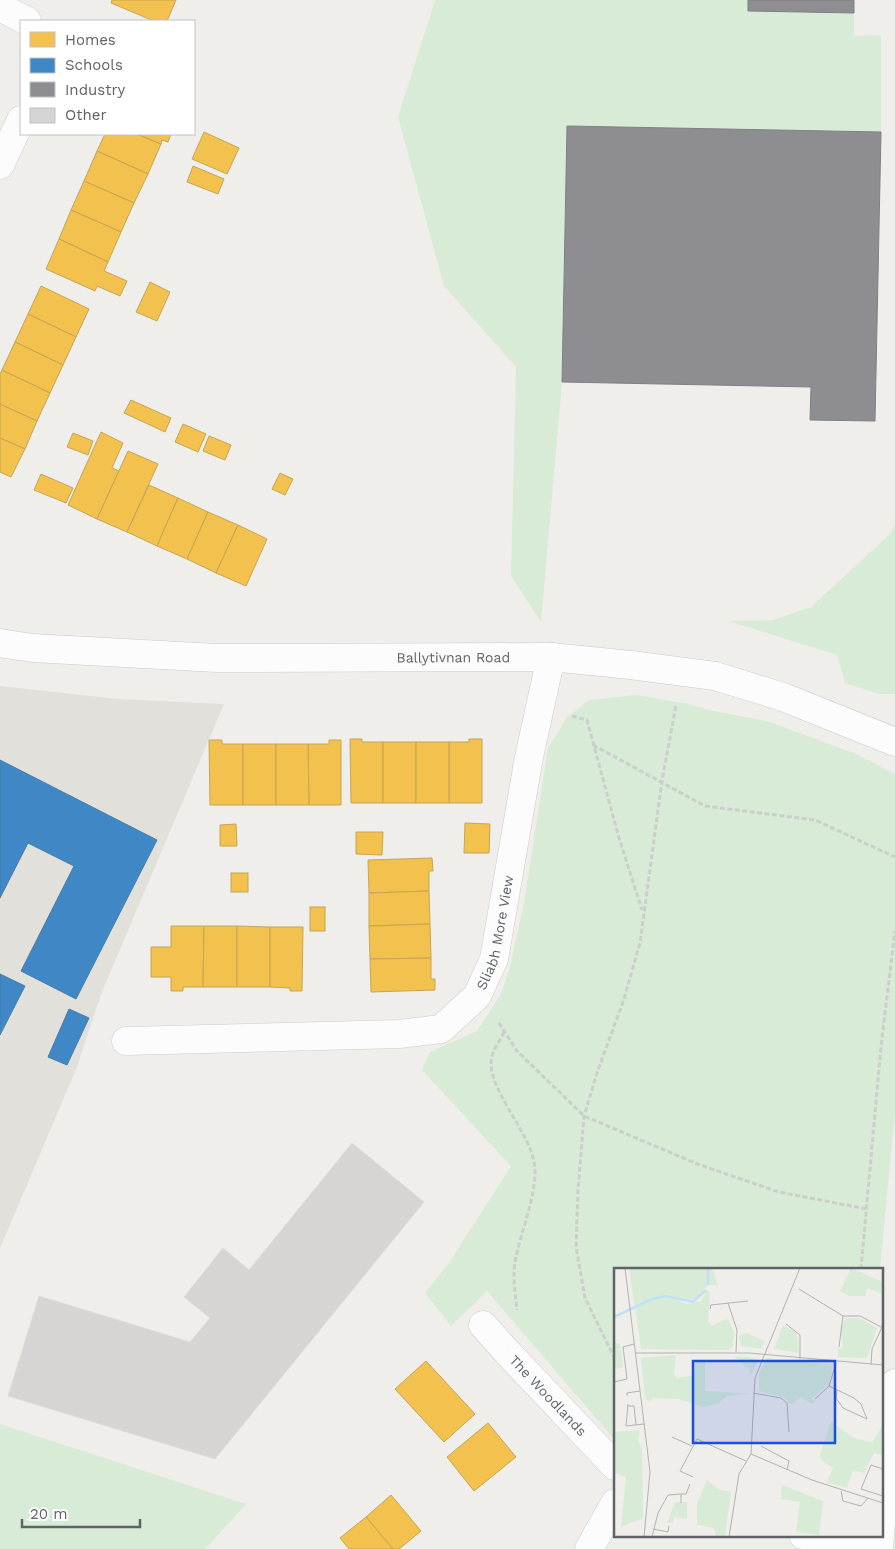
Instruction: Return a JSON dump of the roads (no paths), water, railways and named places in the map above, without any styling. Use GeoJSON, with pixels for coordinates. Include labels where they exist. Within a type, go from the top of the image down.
{"type":"FeatureCollection","features":[{"type":"Feature","properties":{"kind":"street"},"geometry":{"type":"LineString","coordinates":[[0,7],[25,20]]}},
{"type":"Feature","properties":{"kind":"street"},"geometry":{"type":"LineString","coordinates":[[0,165],[20,122]]}},
{"type":"Feature","properties":{"kind":"street","name":"Ballytivnan Road"},"geometry":{"type":"LineString","coordinates":[[0,643],[32,648],[217,658],[551,657],[715,676],[783,697],[895,742]]}},
{"type":"Feature","properties":{"kind":"street","name":"Sliabh More View"},"geometry":{"type":"LineString","coordinates":[[126,1041],[399,1034],[441,1029],[477,996],[494,959],[530,756],[551,657]]}},
{"type":"Feature","properties":{"kind":"street","name":"The Woodlands"},"geometry":{"type":"LineString","coordinates":[[483,1325],[614,1465]]}},
{"type":"Feature","properties":{"kind":"street"},"geometry":{"type":"LineString","coordinates":[[882,1515],[895,1383]]}},
{"type":"Feature","properties":{"kind":"street"},"geometry":{"type":"LineString","coordinates":[[589,1549],[614,1505]]}},
{"type":"Feature","properties":{"kind":"street"},"geometry":{"type":"LineString","coordinates":[[808,1536],[859,1549]]}},
{"type":"Feature","properties":{"kind":"street"},"geometry":{"type":"LineString","coordinates":[[879,1549],[880,1536]]}}]}
